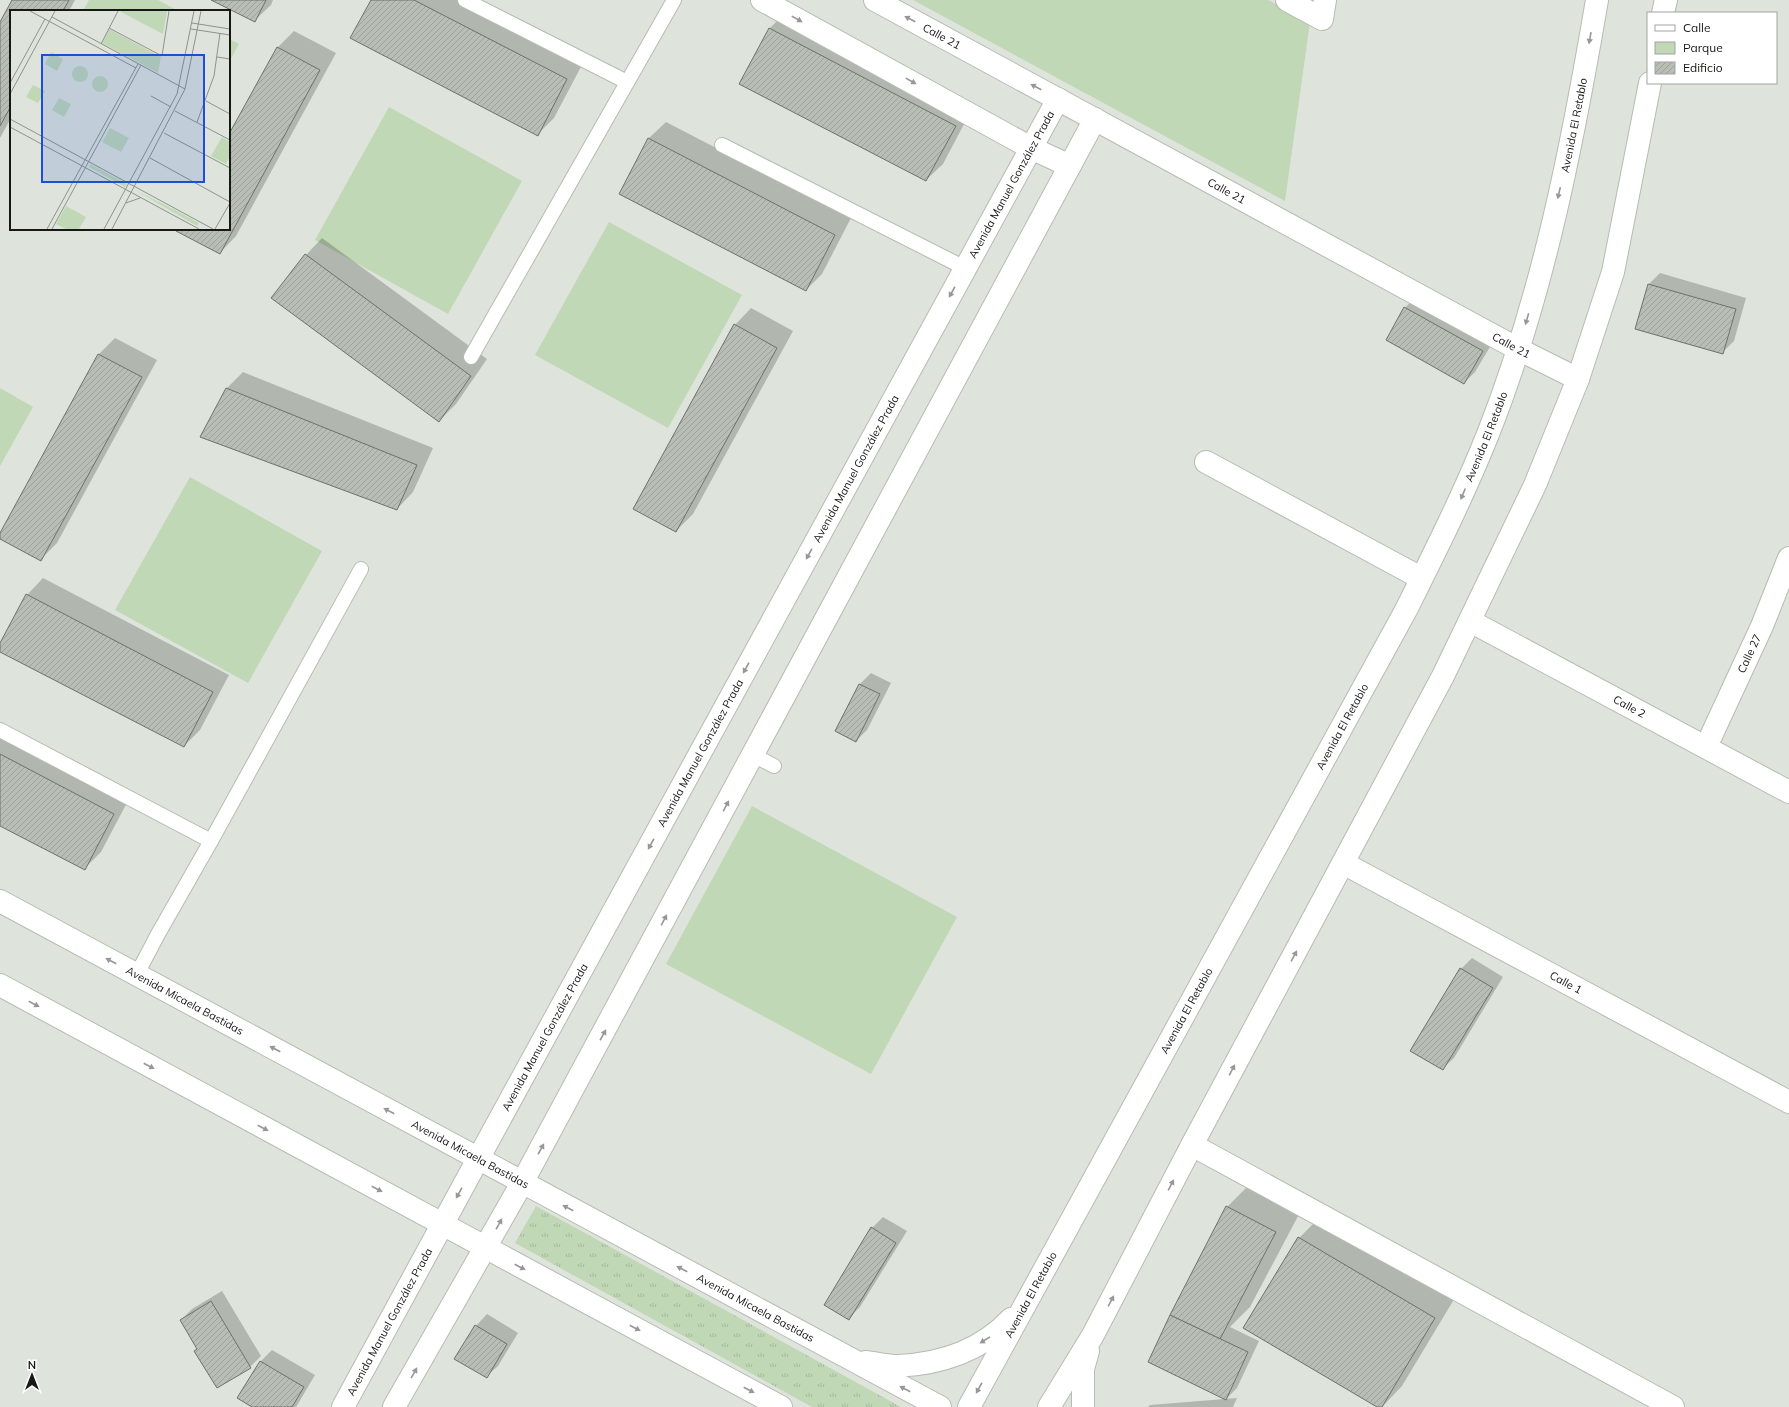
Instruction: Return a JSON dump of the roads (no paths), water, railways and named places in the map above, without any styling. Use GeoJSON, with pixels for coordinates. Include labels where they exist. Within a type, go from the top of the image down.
{"type":"FeatureCollection","features":[{"type":"Feature","properties":{"kind":"street"},"geometry":{"type":"LineString","coordinates":[[762,0],[1031,148],[1070,166]]}},
{"type":"Feature","properties":{"kind":"street","name":"Calle 21"},"geometry":{"type":"LineString","coordinates":[[875,0],[1095,118],[1518,349],[1578,379]]}},
{"type":"Feature","properties":{"kind":"street"},"geometry":{"type":"LineString","coordinates":[[1287,0],[1323,9]]}},
{"type":"Feature","properties":{"kind":"street","name":"Avenida El Retablo"},"geometry":{"type":"LineString","coordinates":[[969,1407],[1406,610],[1455,511],[1488,434],[1518,349],[1548,241],[1576,123],[1597,0]]}},
{"type":"Feature","properties":{"kind":"street"},"geometry":{"type":"LineString","coordinates":[[1663,12],[1666,0]]}},
{"type":"Feature","properties":{"kind":"street"},"geometry":{"type":"LineString","coordinates":[[1049,1407],[1093,1335],[1192,1145],[1443,676],[1535,485],[1578,379],[1613,272],[1650,84]]}},
{"type":"Feature","properties":{"kind":"street","name":"Avenida Manuel González Prada"},"geometry":{"type":"LineString","coordinates":[[342,1407],[1058,99]]}},
{"type":"Feature","properties":{"kind":"street"},"geometry":{"type":"LineString","coordinates":[[394,1407],[522,1183],[1095,118]]}},
{"type":"Feature","properties":{"kind":"street"},"geometry":{"type":"LineString","coordinates":[[1206,462],[1422,578]]}},
{"type":"Feature","properties":{"kind":"street","name":"Calle 27"},"geometry":{"type":"LineString","coordinates":[[1706,748],[1762,626],[1789,558]]}},
{"type":"Feature","properties":{"kind":"street","name":"Calle 2"},"geometry":{"type":"LineString","coordinates":[[1470,621],[1789,792]]}},
{"type":"Feature","properties":{"kind":"street","name":"Calle 1"},"geometry":{"type":"LineString","coordinates":[[1343,863],[1789,1102]]}},
{"type":"Feature","properties":{"kind":"street","name":"Avenida Micaela Bastidas"},"geometry":{"type":"LineString","coordinates":[[0,901],[852,1361],[940,1407]]}},
{"type":"Feature","properties":{"kind":"street"},"geometry":{"type":"LineString","coordinates":[[0,985],[781,1407]]}},
{"type":"Feature","properties":{"kind":"street"},"geometry":{"type":"LineString","coordinates":[[1192,1145],[1673,1407]]}},
{"type":"Feature","properties":{"kind":"street"},"geometry":{"type":"LineString","coordinates":[[852,1361],[897,1366],[934,1362],[968,1351],[999,1331],[1025,1305]]}},
{"type":"Feature","properties":{"kind":"street"},"geometry":{"type":"LineString","coordinates":[[1083,1407],[1083,1369],[1093,1335]]}},
{"type":"Feature","properties":{"kind":"lane"},"geometry":{"type":"LineString","coordinates":[[465,0],[627,82]]}},
{"type":"Feature","properties":{"kind":"lane"},"geometry":{"type":"LineString","coordinates":[[471,357],[674,0]]}},
{"type":"Feature","properties":{"kind":"lane"},"geometry":{"type":"LineString","coordinates":[[722,145],[965,268]]}},
{"type":"Feature","properties":{"kind":"lane"},"geometry":{"type":"LineString","coordinates":[[137,974],[361,569]]}},
{"type":"Feature","properties":{"kind":"lane"},"geometry":{"type":"LineString","coordinates":[[0,730],[211,841]]}},
{"type":"Feature","properties":{"kind":"lane"},"geometry":{"type":"LineString","coordinates":[[753,755],[774,766]]}}]}
